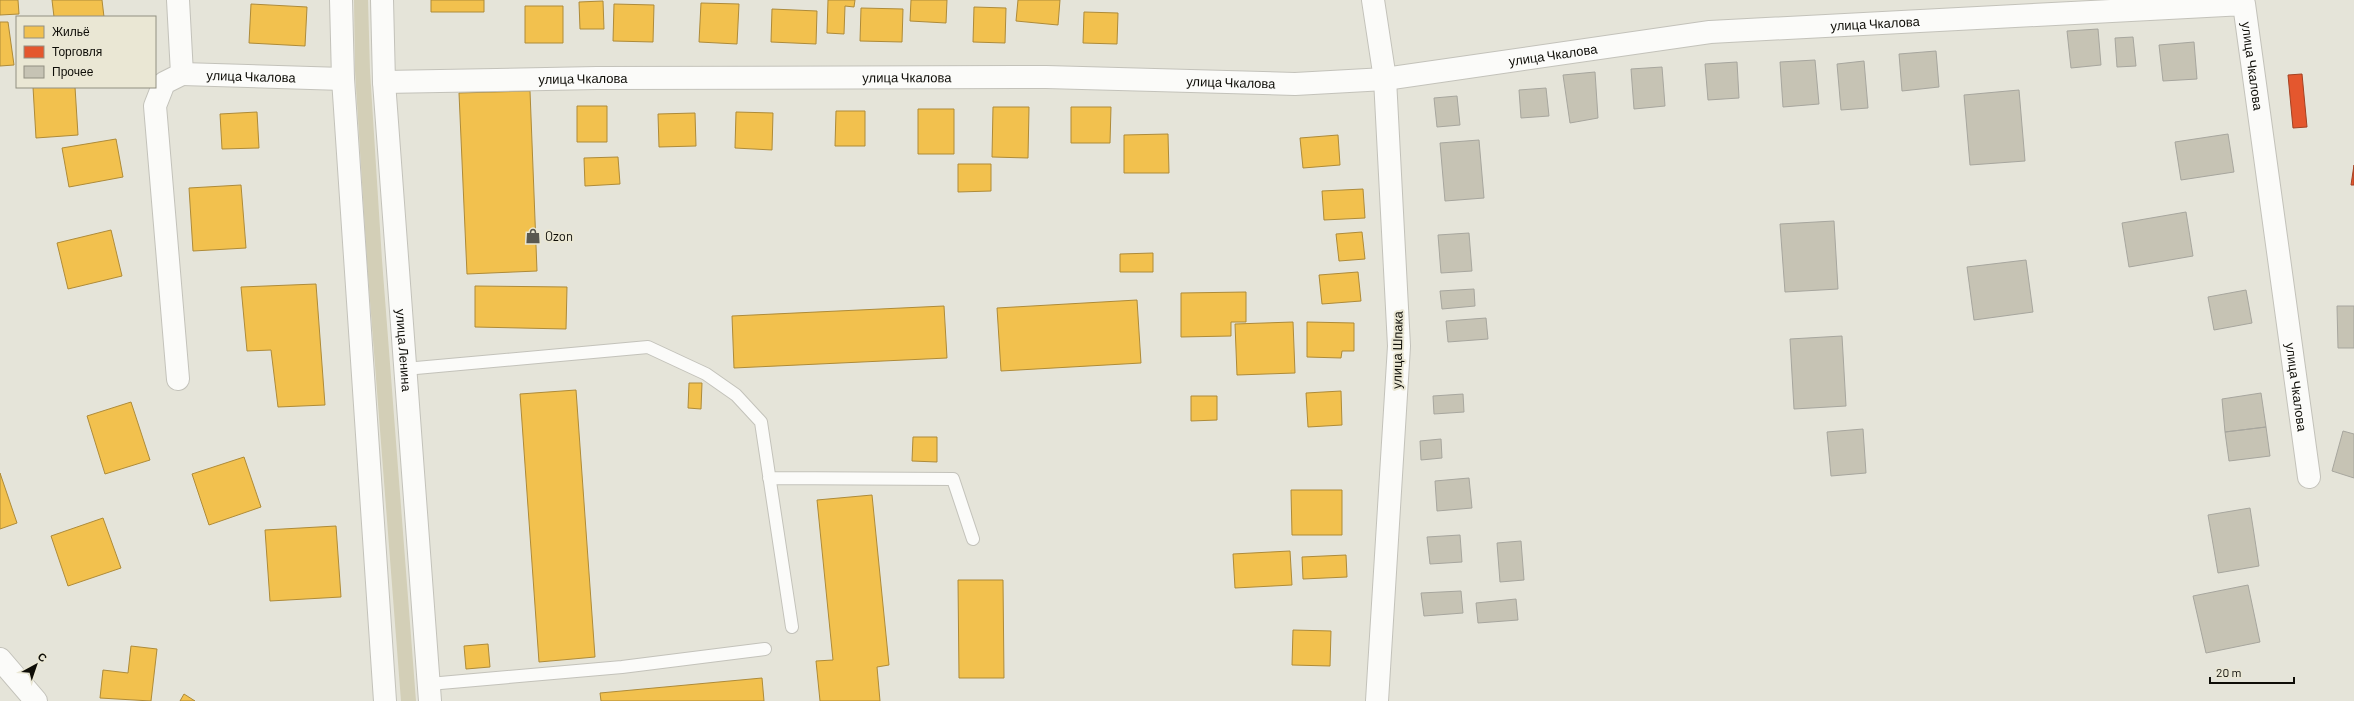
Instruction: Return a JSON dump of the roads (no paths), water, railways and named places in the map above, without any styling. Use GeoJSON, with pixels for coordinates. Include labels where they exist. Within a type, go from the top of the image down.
{"type":"FeatureCollection","features":[{"type":"Feature","properties":{"kind":"street"},"geometry":{"type":"LineString","coordinates":[[178,0],[182,74],[164,83],[155,106],[178,379]]}},
{"type":"Feature","properties":{"kind":"street"},"geometry":{"type":"LineString","coordinates":[[341,0],[343,79],[385,701]]}},
{"type":"Feature","properties":{"kind":"street","name":"улица Ленина"},"geometry":{"type":"LineString","coordinates":[[382,0],[384,82],[429,693]]}},
{"type":"Feature","properties":{"kind":"street","name":"улица Шпака"},"geometry":{"type":"LineString","coordinates":[[1373,0],[1385,79],[1399,346],[1377,701]]}},
{"type":"Feature","properties":{"kind":"street","name":"улица Чкалова"},"geometry":{"type":"LineString","coordinates":[[384,82],[597,78],[1046,77],[1295,84],[1385,79],[1710,32],[2244,4],[2309,477]]}},
{"type":"Feature","properties":{"kind":"street","name":"улица Чкалова"},"geometry":{"type":"LineString","coordinates":[[182,74],[343,79]]}},
{"type":"Feature","properties":{"kind":"street"},"geometry":{"type":"LineString","coordinates":[[0,659],[36,701]]}},
{"type":"Feature","properties":{"kind":"lane"},"geometry":{"type":"LineString","coordinates":[[406,369],[648,347],[706,374],[741,400],[761,422],[792,627]]}},
{"type":"Feature","properties":{"kind":"lane"},"geometry":{"type":"LineString","coordinates":[[769,478],[953,480],[973,539]]}},
{"type":"Feature","properties":{"kind":"lane"},"geometry":{"type":"LineString","coordinates":[[429,693],[622,667],[764,650]]}},
{"type":"Feature","properties":{"kind":"place","name":"Ozon"},"geometry":{"type":"Point","coordinates":[533,236]}}]}
